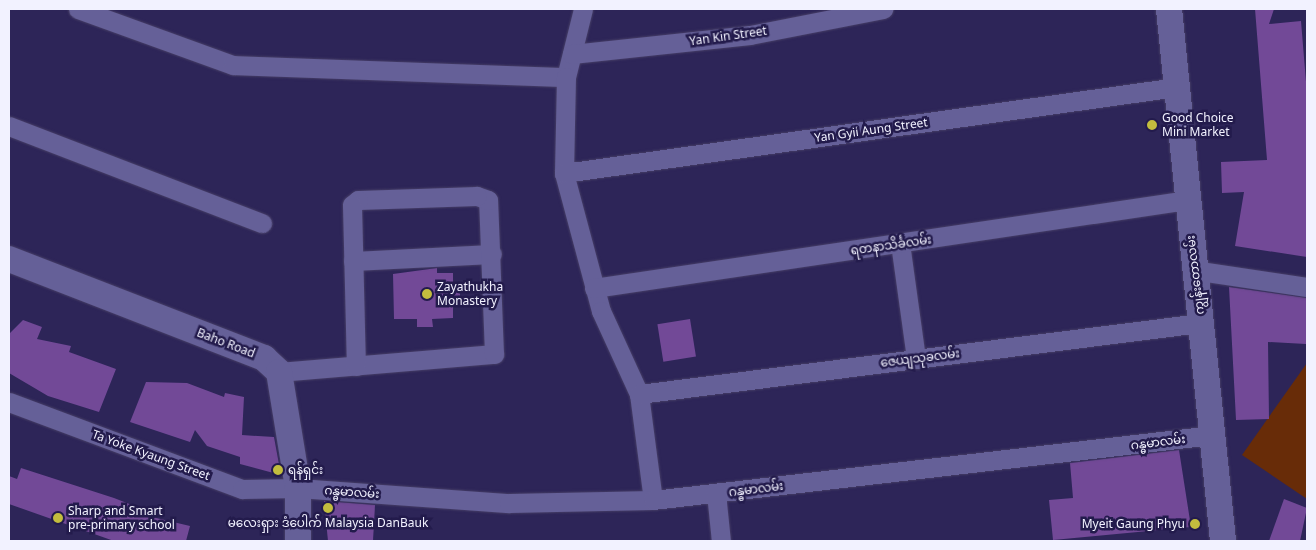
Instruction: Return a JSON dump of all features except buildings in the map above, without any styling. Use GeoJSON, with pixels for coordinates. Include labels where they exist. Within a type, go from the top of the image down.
{"type":"FeatureCollection","features":[{"type":"Feature","properties":{"kind":"street"},"geometry":{"type":"LineString","coordinates":[[78,9],[233,65],[566,77]]}},
{"type":"Feature","properties":{"kind":"street"},"geometry":{"type":"LineString","coordinates":[[583,9],[566,77],[564,173],[594,288],[639,394],[653,500]]}},
{"type":"Feature","properties":{"kind":"street","name":"Yan Kin Street"},"geometry":{"type":"LineString","coordinates":[[572,54],[750,35],[883,9]]}},
{"type":"Feature","properties":{"kind":"street","name":"ကျွန်းတောလမ်း"},"geometry":{"type":"LineString","coordinates":[[1169,9],[1193,270],[1212,435],[1221,541]]}},
{"type":"Feature","properties":{"kind":"street","name":"Yan Gyii Aung Street"},"geometry":{"type":"LineString","coordinates":[[564,173],[1177,87]]}},
{"type":"Feature","properties":{"kind":"street"},"geometry":{"type":"LineString","coordinates":[[9,126],[262,222]]}},
{"type":"Feature","properties":{"kind":"street"},"geometry":{"type":"LineString","coordinates":[[298,541],[298,488],[279,372],[356,366],[494,354],[492,254],[488,200],[477,196],[358,200],[351,212],[356,366]]}},
{"type":"Feature","properties":{"kind":"street","name":"ရတနာသိင်္ခလမ်း"},"geometry":{"type":"LineString","coordinates":[[594,288],[1187,200]]}},
{"type":"Feature","properties":{"kind":"street"},"geometry":{"type":"LineString","coordinates":[[900,243],[916,358]]}},
{"type":"Feature","properties":{"kind":"street"},"geometry":{"type":"LineString","coordinates":[[353,261],[492,254]]}},
{"type":"Feature","properties":{"kind":"street","name":"Baho Road"},"geometry":{"type":"LineString","coordinates":[[9,260],[264,358],[279,372]]}},
{"type":"Feature","properties":{"kind":"street"},"geometry":{"type":"LineString","coordinates":[[1193,270],[1307,286]]}},
{"type":"Feature","properties":{"kind":"street","name":"ဇေယျသုခလမ်း"},"geometry":{"type":"LineString","coordinates":[[639,394],[1200,323]]}},
{"type":"Feature","properties":{"kind":"street","name":"Ta Yoke Kyaung Street"},"geometry":{"type":"LineString","coordinates":[[9,402],[242,489],[298,488]]}},
{"type":"Feature","properties":{"kind":"street","name":"ဂန္ဓမာလမ်း"},"geometry":{"type":"LineString","coordinates":[[298,488],[509,503],[653,500],[1212,435]]}},
{"type":"Feature","properties":{"kind":"street"},"geometry":{"type":"LineString","coordinates":[[716,493],[722,541]]}},
{"type":"Feature","properties":{"kind":"shaded area"},"geometry":{"type":"Polygon","coordinates":[[[1307,363],[1307,499],[1242,455],[1307,363]]]}},
{"type":"Feature","properties":{"kind":"place","name":"Good Choice Mini Market"},"geometry":{"type":"Point","coordinates":[1152,125]}},
{"type":"Feature","properties":{"kind":"place","name":"Zayathukha Monastery"},"geometry":{"type":"Point","coordinates":[427,294]}},
{"type":"Feature","properties":{"kind":"place","name":"ရန်ရှင်း"},"geometry":{"type":"Point","coordinates":[278,470]}},
{"type":"Feature","properties":{"kind":"place","name":"မလေးရှား ဒံပေါက် Malaysia DanBauk"},"geometry":{"type":"Point","coordinates":[328,508]}},
{"type":"Feature","properties":{"kind":"place","name":"Sharp and Smart pre-primary school"},"geometry":{"type":"Point","coordinates":[58,518]}},
{"type":"Feature","properties":{"kind":"place","name":"Myeit Gaung Phyu"},"geometry":{"type":"Point","coordinates":[1195,524]}}]}
